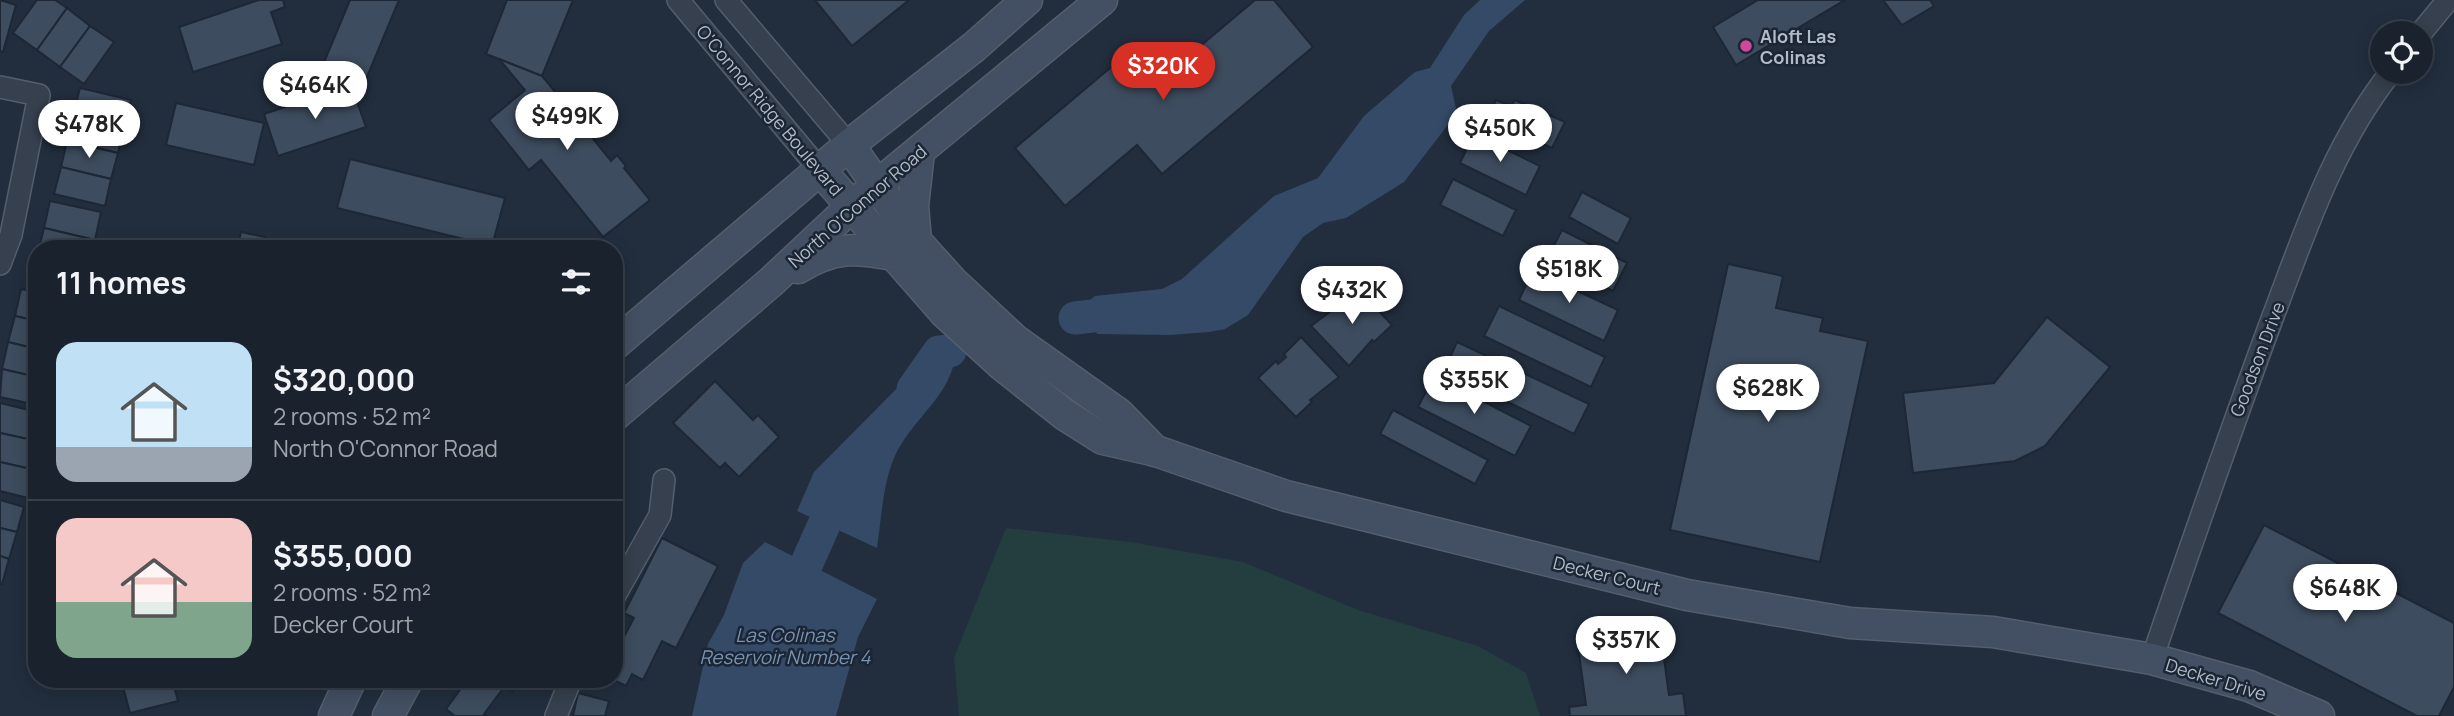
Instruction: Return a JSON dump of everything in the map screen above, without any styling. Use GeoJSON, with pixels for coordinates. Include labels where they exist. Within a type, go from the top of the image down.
{"type":"FeatureCollection","features":[{"type":"Feature","properties":{"kind":"street","name":"O'Connor Ridge Boulevard"},"geometry":{"type":"LineString","coordinates":[[678,0],[852,206],[953,282],[1015,340],[1119,414],[1156,451]]}},
{"type":"Feature","properties":{"kind":"street","name":"O'Connor Ridge Boulevard"},"geometry":{"type":"LineString","coordinates":[[726,0],[849,145],[876,187],[905,248]]}},
{"type":"Feature","properties":{"kind":"street"},"geometry":{"type":"LineString","coordinates":[[623,337],[849,145],[974,47],[1027,0]]}},
{"type":"Feature","properties":{"kind":"street","name":"North O'Connor Road"},"geometry":{"type":"LineString","coordinates":[[623,408],[771,282],[852,206],[1102,0]]}},
{"type":"Feature","properties":{"kind":"street"},"geometry":{"type":"LineString","coordinates":[[2431,21],[2448,0]]}},
{"type":"Feature","properties":{"kind":"street","name":"Goodson Drive"},"geometry":{"type":"LineString","coordinates":[[2152,659],[2234,419],[2325,178],[2371,97],[2381,84]]}},
{"type":"Feature","properties":{"kind":"street"},"geometry":{"type":"LineString","coordinates":[[0,88],[39,95],[10,235],[0,264]]}},
{"type":"Feature","properties":{"kind":"street"},"geometry":{"type":"LineString","coordinates":[[771,282],[834,250],[905,248],[919,152]]}},
{"type":"Feature","properties":{"kind":"street","name":"Decker Court"},"geometry":{"type":"LineString","coordinates":[[1156,451],[1286,496],[1687,594],[1850,623],[1993,632],[2152,659]]}},
{"type":"Feature","properties":{"kind":"street"},"geometry":{"type":"LineString","coordinates":[[623,581],[660,515],[664,480]]}},
{"type":"Feature","properties":{"kind":"street","name":"Decker Drive"},"geometry":{"type":"LineString","coordinates":[[2152,659],[2249,686],[2319,716]]}},
{"type":"Feature","properties":{"kind":"street"},"geometry":{"type":"LineString","coordinates":[[334,716],[347,688]]}},
{"type":"Feature","properties":{"kind":"street"},"geometry":{"type":"LineString","coordinates":[[388,716],[403,688]]}},
{"type":"Feature","properties":{"kind":"street"},"geometry":{"type":"LineString","coordinates":[[556,716],[567,688]]}},
{"type":"Feature","properties":{"kind":"green space"},"geometry":{"type":"Polygon","coordinates":[[[1006,528],[1131,542],[1243,562],[1358,610],[1478,646],[1526,673],[1540,716],[959,716],[954,658],[1006,528]]]}},
{"type":"Feature","properties":{"kind":"water"},"geometry":{"type":"Polygon","coordinates":[[[1480,0],[1525,0],[1489,31],[1451,86],[1457,113],[1404,182],[1346,218],[1323,223],[1303,237],[1248,315],[1225,329],[1170,335],[1097,334],[1086,303],[1095,296],[1162,289],[1182,279],[1274,196],[1318,178],[1364,116],[1415,72],[1430,68],[1464,15],[1480,0]]]}},
{"type":"Feature","properties":{"kind":"water"},"geometry":{"type":"Polygon","coordinates":[[[939,352],[953,367],[944,388],[896,454],[884,494],[877,548],[797,511],[814,472],[930,355],[939,352]]]}},
{"type":"Feature","properties":{"kind":"water","name":"Las Colinas Reservoir Number 4"},"geometry":{"type":"Polygon","coordinates":[[[765,542],[877,599],[858,637],[836,716],[692,716],[708,644],[724,615],[743,563],[765,542]]]}},
{"type":"Feature","properties":{"kind":"building"},"geometry":{"type":"Polygon","coordinates":[[[0,0],[16,5],[3,52],[0,51],[0,0]]]}},
{"type":"Feature","properties":{"kind":"building"},"geometry":{"type":"Polygon","coordinates":[[[37,0],[55,0],[67,8],[37,50],[13,33],[37,0]]]}},
{"type":"Feature","properties":{"kind":"building"},"geometry":{"type":"Polygon","coordinates":[[[259,0],[283,0],[285,7],[271,12],[282,44],[193,72],[179,27],[259,0]]]}},
{"type":"Feature","properties":{"kind":"building"},"geometry":{"type":"Polygon","coordinates":[[[350,0],[399,0],[364,84],[322,67],[350,0]]]}},
{"type":"Feature","properties":{"kind":"building"},"geometry":{"type":"Polygon","coordinates":[[[507,0],[573,0],[542,76],[486,54],[507,0]]]}},
{"type":"Feature","properties":{"kind":"building"},"geometry":{"type":"Polygon","coordinates":[[[815,0],[909,0],[852,46],[815,0]]]}},
{"type":"Feature","properties":{"kind":"building"},"geometry":{"type":"Polygon","coordinates":[[[1255,0],[1274,0],[1313,47],[1162,174],[1137,145],[1065,206],[1015,148],[1135,47],[1161,79],[1255,0]]]}},
{"type":"Feature","properties":{"kind":"building","name":"Aloft Las Colinas"},"geometry":{"type":"Polygon","coordinates":[[[1758,0],[1845,0],[1736,65],[1713,27],[1758,0]]]}},
{"type":"Feature","properties":{"kind":"building"},"geometry":{"type":"Polygon","coordinates":[[[1883,0],[1930,0],[1934,6],[1902,25],[1883,0]]]}},
{"type":"Feature","properties":{"kind":"building"},"geometry":{"type":"Polygon","coordinates":[[[67,8],[90,26],[60,67],[37,50],[67,8]]]}},
{"type":"Feature","properties":{"kind":"building"},"geometry":{"type":"Polygon","coordinates":[[[90,26],[114,42],[84,84],[60,67],[90,26]]]}},
{"type":"Feature","properties":{"kind":"building"},"geometry":{"type":"Polygon","coordinates":[[[499,59],[542,76],[573,113],[577,109],[587,121],[582,125],[611,161],[617,155],[650,200],[603,237],[541,160],[529,170],[489,120],[525,90],[499,59]]]}},
{"type":"Feature","properties":{"kind":"building"},"geometry":{"type":"Polygon","coordinates":[[[351,85],[366,127],[278,156],[264,114],[351,85]]]}},
{"type":"Feature","properties":{"kind":"building"},"geometry":{"type":"Polygon","coordinates":[[[80,88],[131,100],[124,126],[73,114],[80,88]]]}},
{"type":"Feature","properties":{"kind":"building"},"geometry":{"type":"Polygon","coordinates":[[[1496,100],[1511,106],[1515,100],[1565,122],[1552,148],[1487,119],[1496,100]]]}},
{"type":"Feature","properties":{"kind":"building"},"geometry":{"type":"Polygon","coordinates":[[[176,103],[264,123],[254,165],[166,145],[176,103]]]}},
{"type":"Feature","properties":{"kind":"building"},"geometry":{"type":"Polygon","coordinates":[[[73,114],[124,126],[118,153],[67,141],[73,114]]]}},
{"type":"Feature","properties":{"kind":"building"},"geometry":{"type":"Polygon","coordinates":[[[1474,134],[1540,166],[1526,195],[1460,163],[1474,134]]]}},
{"type":"Feature","properties":{"kind":"building"},"geometry":{"type":"Polygon","coordinates":[[[67,141],[118,153],[111,179],[61,167],[67,141]]]}},
{"type":"Feature","properties":{"kind":"building"},"geometry":{"type":"Polygon","coordinates":[[[350,159],[505,198],[494,240],[468,240],[337,208],[350,159]]]}},
{"type":"Feature","properties":{"kind":"building"},"geometry":{"type":"Polygon","coordinates":[[[61,167],[111,179],[105,206],[54,194],[61,167]]]}},
{"type":"Feature","properties":{"kind":"building"},"geometry":{"type":"Polygon","coordinates":[[[1453,179],[1516,210],[1503,236],[1440,205],[1453,179]]]}},
{"type":"Feature","properties":{"kind":"building"},"geometry":{"type":"Polygon","coordinates":[[[1582,192],[1631,218],[1618,244],[1569,217],[1582,192]]]}},
{"type":"Feature","properties":{"kind":"building"},"geometry":{"type":"Polygon","coordinates":[[[50,201],[101,212],[95,240],[44,228],[50,201]]]}},
{"type":"Feature","properties":{"kind":"building"},"geometry":{"type":"Polygon","coordinates":[[[44,228],[95,240],[41,240],[44,228]]]}},
{"type":"Feature","properties":{"kind":"building"},"geometry":{"type":"Polygon","coordinates":[[[1562,230],[1627,263],[1613,291],[1548,257],[1562,230]]]}},
{"type":"Feature","properties":{"kind":"building"},"geometry":{"type":"Polygon","coordinates":[[[241,232],[265,237],[264,240],[239,240],[241,232]]]}},
{"type":"Feature","properties":{"kind":"building"},"geometry":{"type":"Polygon","coordinates":[[[1728,264],[1783,276],[1776,308],[1823,318],[1820,331],[1868,341],[1820,562],[1670,530],[1728,264]]]}},
{"type":"Feature","properties":{"kind":"building"},"geometry":{"type":"Polygon","coordinates":[[[1533,270],[1618,310],[1604,341],[1519,300],[1533,270]]]}},
{"type":"Feature","properties":{"kind":"building"},"geometry":{"type":"Polygon","coordinates":[[[1355,286],[1392,325],[1374,342],[1372,340],[1349,366],[1311,326],[1339,305],[1337,303],[1355,286]]]}},
{"type":"Feature","properties":{"kind":"building"},"geometry":{"type":"Polygon","coordinates":[[[21,289],[28,290],[28,319],[15,316],[21,289]]]}},
{"type":"Feature","properties":{"kind":"building"},"geometry":{"type":"Polygon","coordinates":[[[1499,306],[1605,357],[1591,387],[1484,336],[1499,306]]]}},
{"type":"Feature","properties":{"kind":"building"},"geometry":{"type":"Polygon","coordinates":[[[15,316],[28,319],[28,347],[8,342],[15,316]]]}},
{"type":"Feature","properties":{"kind":"building"},"geometry":{"type":"Polygon","coordinates":[[[2047,317],[2110,367],[2045,446],[2015,461],[1913,473],[1903,393],[1994,383],[2047,317]]]}},
{"type":"Feature","properties":{"kind":"building"},"geometry":{"type":"Polygon","coordinates":[[[1301,337],[1339,377],[1310,400],[1312,402],[1296,417],[1258,378],[1276,361],[1278,364],[1286,357],[1284,354],[1301,337]]]}},
{"type":"Feature","properties":{"kind":"building"},"geometry":{"type":"Polygon","coordinates":[[[8,342],[28,347],[28,375],[2,369],[8,342]]]}},
{"type":"Feature","properties":{"kind":"building"},"geometry":{"type":"Polygon","coordinates":[[[1457,342],[1589,404],[1574,434],[1444,371],[1457,342]]]}},
{"type":"Feature","properties":{"kind":"building"},"geometry":{"type":"Polygon","coordinates":[[[2,369],[28,375],[28,403],[0,397],[2,369]]]}},
{"type":"Feature","properties":{"kind":"building"},"geometry":{"type":"Polygon","coordinates":[[[1434,376],[1531,426],[1515,456],[1418,407],[1434,376]]]}},
{"type":"Feature","properties":{"kind":"building"},"geometry":{"type":"Polygon","coordinates":[[[715,381],[753,420],[758,415],[779,437],[739,477],[725,463],[720,468],[673,423],[715,381]]]}},
{"type":"Feature","properties":{"kind":"building"},"geometry":{"type":"Polygon","coordinates":[[[0,403],[28,410],[28,439],[0,433],[0,403]]]}},
{"type":"Feature","properties":{"kind":"building"},"geometry":{"type":"Polygon","coordinates":[[[1393,410],[1488,460],[1475,484],[1380,434],[1393,410]]]}},
{"type":"Feature","properties":{"kind":"building"},"geometry":{"type":"Polygon","coordinates":[[[0,433],[28,439],[28,468],[0,462],[0,433]]]}},
{"type":"Feature","properties":{"kind":"building"},"geometry":{"type":"Polygon","coordinates":[[[0,462],[28,468],[28,498],[0,491],[0,462]]]}},
{"type":"Feature","properties":{"kind":"building"},"geometry":{"type":"Polygon","coordinates":[[[0,500],[24,507],[17,532],[0,528],[0,500]]]}},
{"type":"Feature","properties":{"kind":"building"},"geometry":{"type":"Polygon","coordinates":[[[2264,525],[2454,623],[2454,687],[2439,716],[2417,716],[2218,613],[2264,525]]]}},
{"type":"Feature","properties":{"kind":"building"},"geometry":{"type":"Polygon","coordinates":[[[0,528],[17,532],[9,559],[0,556],[0,528]]]}},
{"type":"Feature","properties":{"kind":"building"},"geometry":{"type":"Polygon","coordinates":[[[662,538],[718,566],[676,648],[662,641],[643,680],[632,674],[626,686],[623,684],[623,639],[634,618],[624,613],[662,538]]]}},
{"type":"Feature","properties":{"kind":"building"},"geometry":{"type":"Polygon","coordinates":[[[0,556],[9,559],[2,584],[0,584],[0,556]]]}},
{"type":"Feature","properties":{"kind":"building"},"geometry":{"type":"Polygon","coordinates":[[[1622,627],[1622,635],[1660,629],[1669,695],[1683,693],[1686,716],[1570,716],[1569,707],[1586,705],[1577,639],[1597,637],[1596,630],[1622,627]]]}},
{"type":"Feature","properties":{"kind":"building"},"geometry":{"type":"Polygon","coordinates":[[[123,688],[174,688],[178,701],[130,713],[123,688]]]}},
{"type":"Feature","properties":{"kind":"building"},"geometry":{"type":"Polygon","coordinates":[[[461,688],[504,688],[484,714],[487,716],[455,716],[446,709],[461,688]]]}},
{"type":"Feature","properties":{"kind":"building"},"geometry":{"type":"Polygon","coordinates":[[[578,693],[609,701],[605,716],[573,716],[578,693]]]}},
{"type":"Feature","properties":{"kind":"waterway"},"geometry":{"type":"LineString","coordinates":[[1075,318],[1135,311]]}},
{"type":"Feature","properties":{"kind":"waterway"},"geometry":{"type":"LineString","coordinates":[[913,389],[939,352],[950,351]]}},
{"type":"Feature","properties":{"kind":"waterway"},"geometry":{"type":"LineString","coordinates":[[793,604],[807,563],[843,482]]}},
{"type":"Feature","properties":{"kind":"place","name":"Aloft Las Colinas"},"geometry":{"type":"Point","coordinates":[1746,46]}}]}
